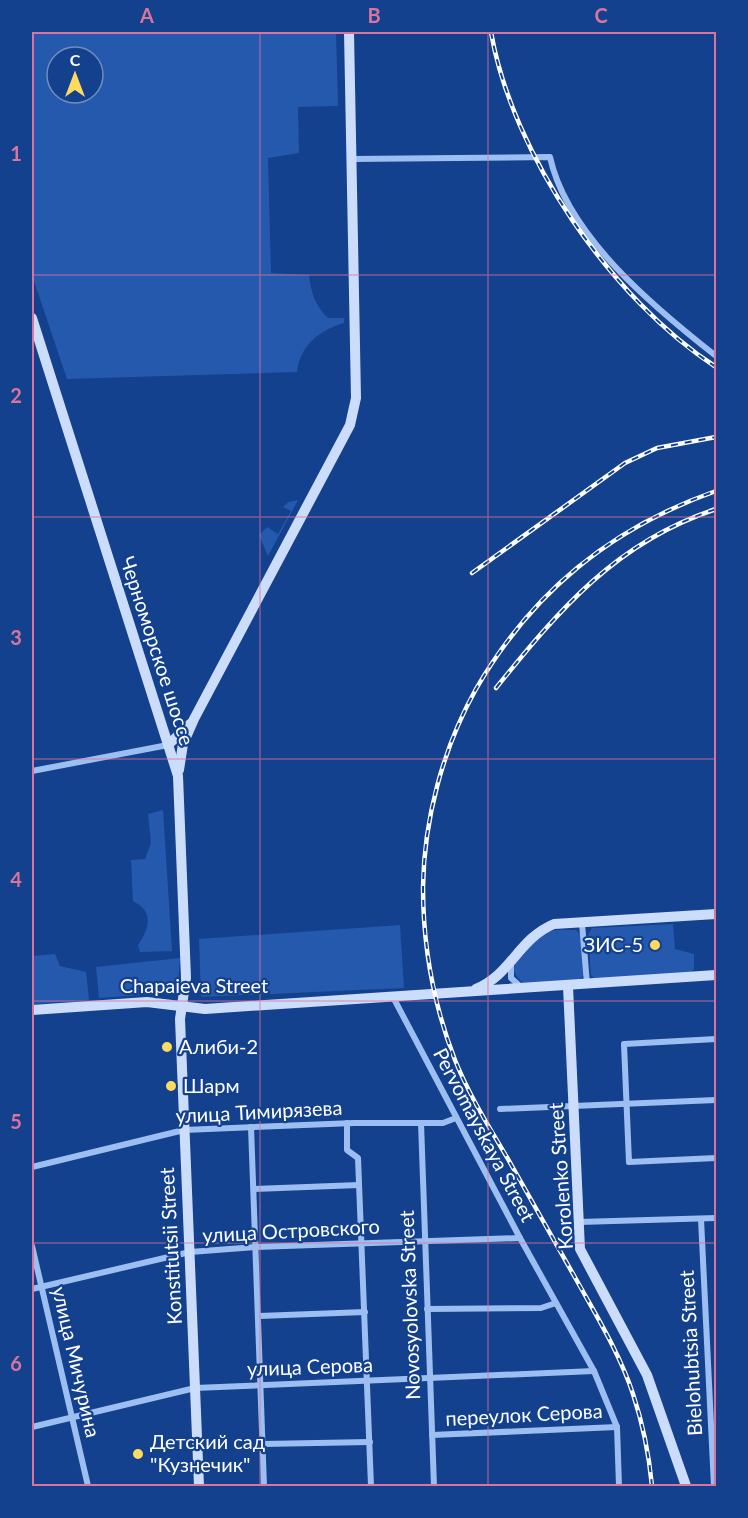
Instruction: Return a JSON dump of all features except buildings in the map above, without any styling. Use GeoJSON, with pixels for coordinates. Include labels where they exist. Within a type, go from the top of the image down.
{"type":"FeatureCollection","features":[{"type":"Feature","properties":{"kind":"main road"},"geometry":{"type":"LineString","coordinates":[[178,776],[183,744],[194,719],[350,424],[356,398],[349,32]]}},
{"type":"Feature","properties":{"kind":"main road","name":"Черноморское шоссе"},"geometry":{"type":"LineString","coordinates":[[32,318],[178,776],[186,978],[184,1005]]}},
{"type":"Feature","properties":{"kind":"main road"},"geometry":{"type":"LineString","coordinates":[[169,744],[194,719]]}},
{"type":"Feature","properties":{"kind":"main road"},"geometry":{"type":"LineString","coordinates":[[467,992],[489,984],[500,975],[528,939],[554,924],[717,914]]}},
{"type":"Feature","properties":{"kind":"main road","name":"Chapaieva Street"},"geometry":{"type":"LineString","coordinates":[[32,1010],[147,1002],[205,1009],[717,975]]}},
{"type":"Feature","properties":{"kind":"main road"},"geometry":{"type":"LineString","coordinates":[[186,978],[189,993],[198,1003],[236,1007]]}},
{"type":"Feature","properties":{"kind":"main road","name":"Korolenko Street"},"geometry":{"type":"LineString","coordinates":[[568,986],[580,1249],[647,1375],[686,1486]]}},
{"type":"Feature","properties":{"kind":"main road","name":"Konstitutsii Street"},"geometry":{"type":"LineString","coordinates":[[184,1005],[180,1019],[199,1486]]}},
{"type":"Feature","properties":{"kind":"street"},"geometry":{"type":"LineString","coordinates":[[352,159],[550,158],[555,182],[596,244],[654,308],[717,356]]}},
{"type":"Feature","properties":{"kind":"street"},"geometry":{"type":"LineString","coordinates":[[32,771],[169,744]]}},
{"type":"Feature","properties":{"kind":"street"},"geometry":{"type":"LineString","coordinates":[[582,923],[587,984]]}},
{"type":"Feature","properties":{"kind":"street"},"geometry":{"type":"LineString","coordinates":[[513,958],[511,978],[523,988]]}},
{"type":"Feature","properties":{"kind":"street","name":"Pervomayskaya Street"},"geometry":{"type":"LineString","coordinates":[[393,997],[520,1238],[594,1371],[617,1427],[619,1486]]}},
{"type":"Feature","properties":{"kind":"street"},"geometry":{"type":"LineString","coordinates":[[717,1039],[624,1044],[629,1162],[717,1158]]}},
{"type":"Feature","properties":{"kind":"street"},"geometry":{"type":"LineString","coordinates":[[500,1109],[717,1100]]}},
{"type":"Feature","properties":{"kind":"street","name":"улица Тимирязева"},"geometry":{"type":"LineString","coordinates":[[32,1167],[184,1130],[443,1123],[456,1118]]}},
{"type":"Feature","properties":{"kind":"street","name":"Novosyolovska Street"},"geometry":{"type":"LineString","coordinates":[[421,1123],[434,1486]]}},
{"type":"Feature","properties":{"kind":"street"},"geometry":{"type":"LineString","coordinates":[[347,1124],[347,1150],[358,1158],[369,1381],[371,1486]]}},
{"type":"Feature","properties":{"kind":"street"},"geometry":{"type":"LineString","coordinates":[[251,1127],[264,1486]]}},
{"type":"Feature","properties":{"kind":"street"},"geometry":{"type":"LineString","coordinates":[[254,1189],[359,1185]]}},
{"type":"Feature","properties":{"kind":"street"},"geometry":{"type":"LineString","coordinates":[[578,1222],[717,1218]]}},
{"type":"Feature","properties":{"kind":"street","name":"Bielohubtsia Street"},"geometry":{"type":"LineString","coordinates":[[701,1219],[714,1486]]}},
{"type":"Feature","properties":{"kind":"street","name":"улица Островского"},"geometry":{"type":"LineString","coordinates":[[32,1289],[190,1252],[256,1247],[520,1238]]}},
{"type":"Feature","properties":{"kind":"street","name":"улица Мичурина"},"geometry":{"type":"LineString","coordinates":[[32,1246],[88,1486]]}},
{"type":"Feature","properties":{"kind":"street"},"geometry":{"type":"LineString","coordinates":[[427,1309],[541,1308],[556,1303]]}},
{"type":"Feature","properties":{"kind":"street"},"geometry":{"type":"LineString","coordinates":[[259,1316],[365,1312]]}},
{"type":"Feature","properties":{"kind":"street","name":"улица Серова"},"geometry":{"type":"LineString","coordinates":[[32,1427],[195,1388],[594,1371]]}},
{"type":"Feature","properties":{"kind":"street","name":"переулок Серова"},"geometry":{"type":"LineString","coordinates":[[432,1435],[617,1427]]}},
{"type":"Feature","properties":{"kind":"street"},"geometry":{"type":"LineString","coordinates":[[263,1444],[370,1442]]}},
{"type":"Feature","properties":{"kind":"shaded area"},"geometry":{"type":"Polygon","coordinates":[[[32,32],[336,32],[338,106],[298,107],[299,153],[268,158],[271,273],[309,275],[314,298],[320,309],[328,318],[344,318],[344,323],[319,334],[307,346],[297,372],[67,379],[32,275],[32,32]]]}},
{"type":"Feature","properties":{"kind":"shaded area"},"geometry":{"type":"Polygon","coordinates":[[[298,500],[268,556],[259,535],[267,527],[278,534],[291,511],[283,507],[288,502],[298,500]]]}},
{"type":"Feature","properties":{"kind":"shaded area"},"geometry":{"type":"Polygon","coordinates":[[[163,810],[172,951],[140,952],[138,945],[145,933],[148,921],[145,910],[133,901],[131,860],[145,859],[151,843],[148,814],[163,810]]]}},
{"type":"Feature","properties":{"kind":"shaded area"},"geometry":{"type":"Polygon","coordinates":[[[673,924],[675,949],[694,954],[694,969],[690,973],[595,979],[591,975],[588,935],[592,928],[673,924]]]}},
{"type":"Feature","properties":{"kind":"shaded area"},"geometry":{"type":"Polygon","coordinates":[[[400,925],[404,988],[201,997],[199,939],[400,925]]]}},
{"type":"Feature","properties":{"kind":"shaded area"},"geometry":{"type":"Polygon","coordinates":[[[554,930],[576,930],[582,936],[584,975],[579,980],[524,984],[517,977],[514,970],[515,964],[541,936],[554,930]]]}},
{"type":"Feature","properties":{"kind":"shaded area"},"geometry":{"type":"Polygon","coordinates":[[[55,954],[60,966],[86,972],[89,1000],[32,1004],[32,956],[55,954]]]}},
{"type":"Feature","properties":{"kind":"shaded area"},"geometry":{"type":"Polygon","coordinates":[[[180,958],[178,984],[169,993],[99,998],[96,967],[180,958]]]}},
{"type":"Feature","properties":{"kind":"railway"},"geometry":{"type":"LineString","coordinates":[[491,32],[502,79],[520,126],[544,174],[572,220],[605,264],[640,304],[677,338],[716,367]]}},
{"type":"Feature","properties":{"kind":"railway"},"geometry":{"type":"LineString","coordinates":[[472,573],[625,463],[657,448],[716,437]]}},
{"type":"Feature","properties":{"kind":"railway"},"geometry":{"type":"LineString","coordinates":[[652,1486],[640,1417],[616,1353],[480,1111],[455,1060],[441,1018],[431,975],[425,931],[424,861],[432,810],[454,735],[476,689],[522,622],[549,593],[609,544],[678,506],[716,491]]}},
{"type":"Feature","properties":{"kind":"railway"},"geometry":{"type":"LineString","coordinates":[[496,688],[567,605],[619,559],[680,523],[716,509]]}},
{"type":"Feature","properties":{"kind":"place","name":"ЗИС-5"},"geometry":{"type":"Point","coordinates":[655,945]}},
{"type":"Feature","properties":{"kind":"place","name":"Алиби-2"},"geometry":{"type":"Point","coordinates":[167,1047]}},
{"type":"Feature","properties":{"kind":"place","name":"Шарм"},"geometry":{"type":"Point","coordinates":[171,1086]}},
{"type":"Feature","properties":{"kind":"place","name":"Детский сад \"Кузнечик\""},"geometry":{"type":"Point","coordinates":[138,1454]}}]}
